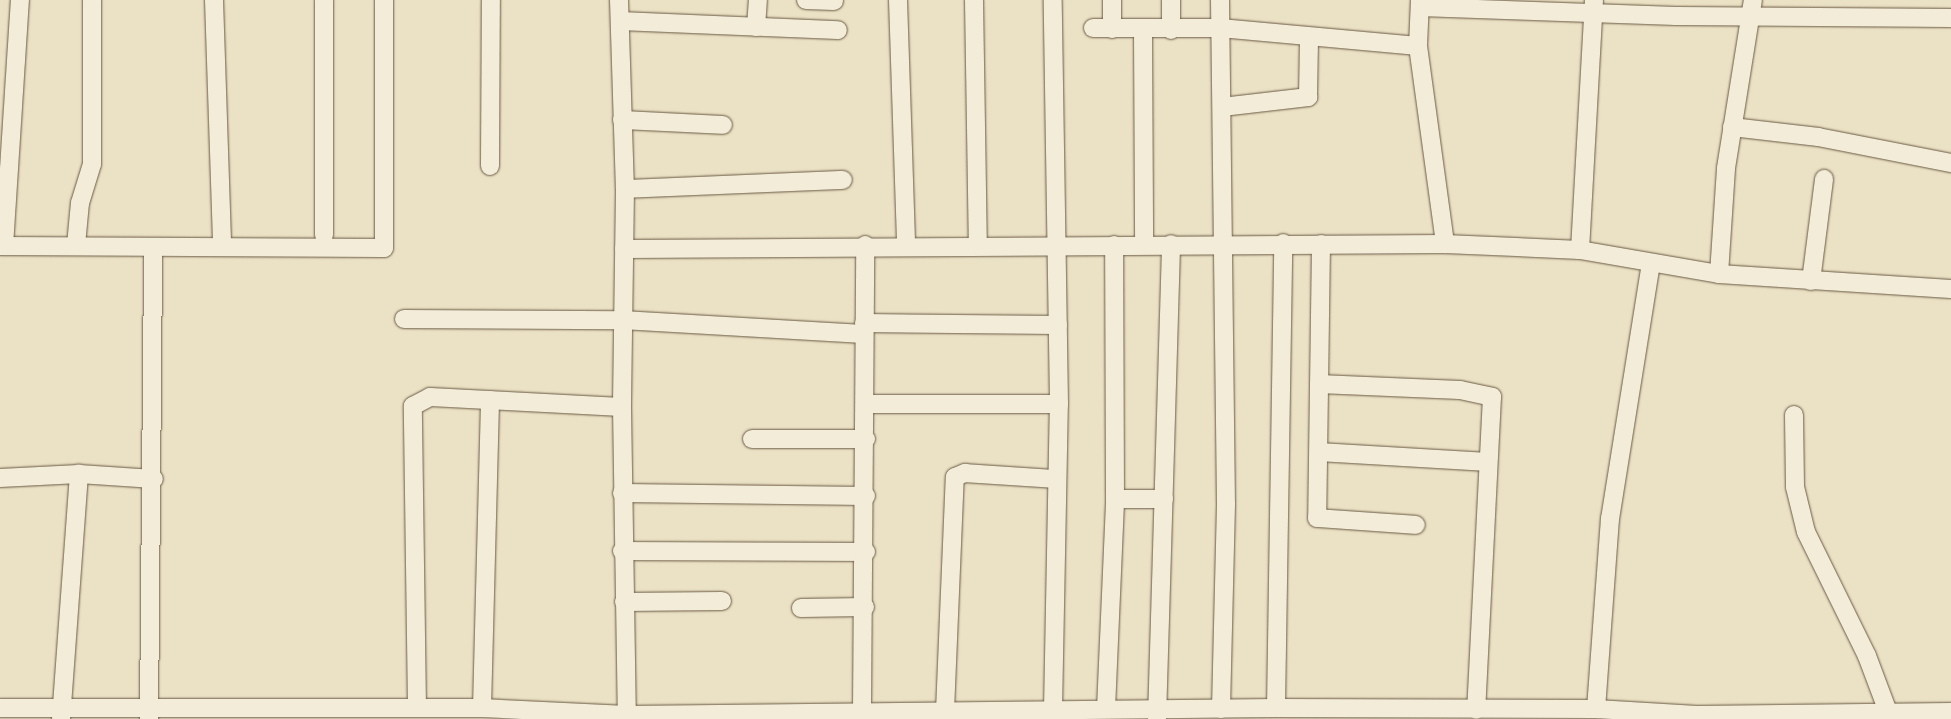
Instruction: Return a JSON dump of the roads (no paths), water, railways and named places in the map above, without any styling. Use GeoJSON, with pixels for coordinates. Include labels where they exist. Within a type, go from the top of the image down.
{"type":"FeatureCollection","features":[{"type":"Feature","properties":{"kind":"street"},"geometry":{"type":"LineString","coordinates":[[20,0],[2,246],[384,248],[384,0]]}},
{"type":"Feature","properties":{"kind":"street"},"geometry":{"type":"LineString","coordinates":[[76,245],[80,203],[92,164],[92,0]]}},
{"type":"Feature","properties":{"kind":"street"},"geometry":{"type":"LineString","coordinates":[[214,0],[222,246]]}},
{"type":"Feature","properties":{"kind":"street"},"geometry":{"type":"LineString","coordinates":[[324,0],[324,235]]}},
{"type":"Feature","properties":{"kind":"street"},"geometry":{"type":"LineString","coordinates":[[490,166],[491,0]]}},
{"type":"Feature","properties":{"kind":"street"},"geometry":{"type":"LineString","coordinates":[[619,0],[625,189],[622,320],[622,551],[627,717]]}},
{"type":"Feature","properties":{"kind":"street"},"geometry":{"type":"LineString","coordinates":[[756,27],[758,0]]}},
{"type":"Feature","properties":{"kind":"street"},"geometry":{"type":"LineString","coordinates":[[806,0],[834,0]]}},
{"type":"Feature","properties":{"kind":"street"},"geometry":{"type":"LineString","coordinates":[[898,0],[906,244]]}},
{"type":"Feature","properties":{"kind":"street"},"geometry":{"type":"LineString","coordinates":[[974,0],[978,244]]}},
{"type":"Feature","properties":{"kind":"street"},"geometry":{"type":"LineString","coordinates":[[1053,0],[1059,404],[1056,479],[1053,710]]}},
{"type":"Feature","properties":{"kind":"street"},"geometry":{"type":"LineString","coordinates":[[1112,0],[1112,29]]}},
{"type":"Feature","properties":{"kind":"street"},"geometry":{"type":"LineString","coordinates":[[1171,0],[1171,30]]}},
{"type":"Feature","properties":{"kind":"street"},"geometry":{"type":"LineString","coordinates":[[1212,712],[1226,504],[1220,0]]}},
{"type":"Feature","properties":{"kind":"street"},"geometry":{"type":"LineString","coordinates":[[1445,244],[1418,46],[1420,4],[1751,8],[1951,18]]}},
{"type":"Feature","properties":{"kind":"street"},"geometry":{"type":"LineString","coordinates":[[1580,250],[1593,6]]}},
{"type":"Feature","properties":{"kind":"street"},"geometry":{"type":"LineString","coordinates":[[1718,274],[1732,127],[1751,8]]}},
{"type":"Feature","properties":{"kind":"street"},"geometry":{"type":"LineString","coordinates":[[620,21],[838,30]]}},
{"type":"Feature","properties":{"kind":"street"},"geometry":{"type":"LineString","coordinates":[[1093,28],[1143,30],[1220,28],[1310,38],[1418,46]]}},
{"type":"Feature","properties":{"kind":"street"},"geometry":{"type":"LineString","coordinates":[[1143,30],[1144,244]]}},
{"type":"Feature","properties":{"kind":"street"},"geometry":{"type":"LineString","coordinates":[[1222,107],[1308,97],[1310,38]]}},
{"type":"Feature","properties":{"kind":"street"},"geometry":{"type":"LineString","coordinates":[[622,120],[723,125]]}},
{"type":"Feature","properties":{"kind":"street"},"geometry":{"type":"LineString","coordinates":[[1732,127],[1818,137],[1951,163]]}},
{"type":"Feature","properties":{"kind":"street"},"geometry":{"type":"LineString","coordinates":[[1811,281],[1824,179]]}},
{"type":"Feature","properties":{"kind":"street"},"geometry":{"type":"LineString","coordinates":[[625,189],[843,180]]}},
{"type":"Feature","properties":{"kind":"street"},"geometry":{"type":"LineString","coordinates":[[624,249],[1058,243],[1445,244],[1580,250],[1651,264],[1718,274],[1951,289]]}},
{"type":"Feature","properties":{"kind":"street"},"geometry":{"type":"LineString","coordinates":[[1266,712],[1283,243]]}},
{"type":"Feature","properties":{"kind":"street"},"geometry":{"type":"LineString","coordinates":[[1096,712],[1115,499],[1114,244]]}},
{"type":"Feature","properties":{"kind":"street"},"geometry":{"type":"LineString","coordinates":[[1157,714],[1171,244]]}},
{"type":"Feature","properties":{"kind":"street"},"geometry":{"type":"LineString","coordinates":[[1321,244],[1317,518],[1416,525]]}},
{"type":"Feature","properties":{"kind":"street"},"geometry":{"type":"LineString","coordinates":[[862,713],[867,404],[864,328],[865,245]]}},
{"type":"Feature","properties":{"kind":"street"},"geometry":{"type":"LineString","coordinates":[[149,715],[154,479],[153,247]]}},
{"type":"Feature","properties":{"kind":"street"},"geometry":{"type":"LineString","coordinates":[[1596,709],[1610,519],[1651,264]]}},
{"type":"Feature","properties":{"kind":"street"},"geometry":{"type":"LineString","coordinates":[[404,319],[622,320],[864,328],[1058,325]]}},
{"type":"Feature","properties":{"kind":"street"},"geometry":{"type":"LineString","coordinates":[[1318,384],[1488,394],[1493,402],[1488,462],[1476,710]]}},
{"type":"Feature","properties":{"kind":"street"},"geometry":{"type":"LineString","coordinates":[[417,708],[413,406],[430,397],[622,407]]}},
{"type":"Feature","properties":{"kind":"street"},"geometry":{"type":"LineString","coordinates":[[472,712],[490,400]]}},
{"type":"Feature","properties":{"kind":"street"},"geometry":{"type":"LineString","coordinates":[[867,404],[1059,404]]}},
{"type":"Feature","properties":{"kind":"street"},"geometry":{"type":"LineString","coordinates":[[1794,415],[1795,487],[1806,532],[1867,656],[1888,712]]}},
{"type":"Feature","properties":{"kind":"street"},"geometry":{"type":"LineString","coordinates":[[752,439],[866,439]]}},
{"type":"Feature","properties":{"kind":"street"},"geometry":{"type":"LineString","coordinates":[[1318,452],[1488,462]]}},
{"type":"Feature","properties":{"kind":"street"},"geometry":{"type":"LineString","coordinates":[[945,711],[955,478],[965,473],[1056,479]]}},
{"type":"Feature","properties":{"kind":"street"},"geometry":{"type":"LineString","coordinates":[[0,478],[79,474],[154,479]]}},
{"type":"Feature","properties":{"kind":"street"},"geometry":{"type":"LineString","coordinates":[[62,712],[79,474]]}},
{"type":"Feature","properties":{"kind":"street"},"geometry":{"type":"LineString","coordinates":[[622,493],[866,496]]}},
{"type":"Feature","properties":{"kind":"street"},"geometry":{"type":"LineString","coordinates":[[1115,499],[1164,499]]}},
{"type":"Feature","properties":{"kind":"street"},"geometry":{"type":"LineString","coordinates":[[622,551],[866,552]]}},
{"type":"Feature","properties":{"kind":"street"},"geometry":{"type":"LineString","coordinates":[[624,602],[722,601]]}},
{"type":"Feature","properties":{"kind":"street"},"geometry":{"type":"LineString","coordinates":[[801,608],[865,607]]}},
{"type":"Feature","properties":{"kind":"street"},"geometry":{"type":"LineString","coordinates":[[0,708],[149,715],[361,713],[417,708],[472,712],[627,717],[1053,710],[1157,714],[1266,712],[1320,715],[1476,710],[1537,714],[1596,709],[1697,717],[1951,712]]}}]}
